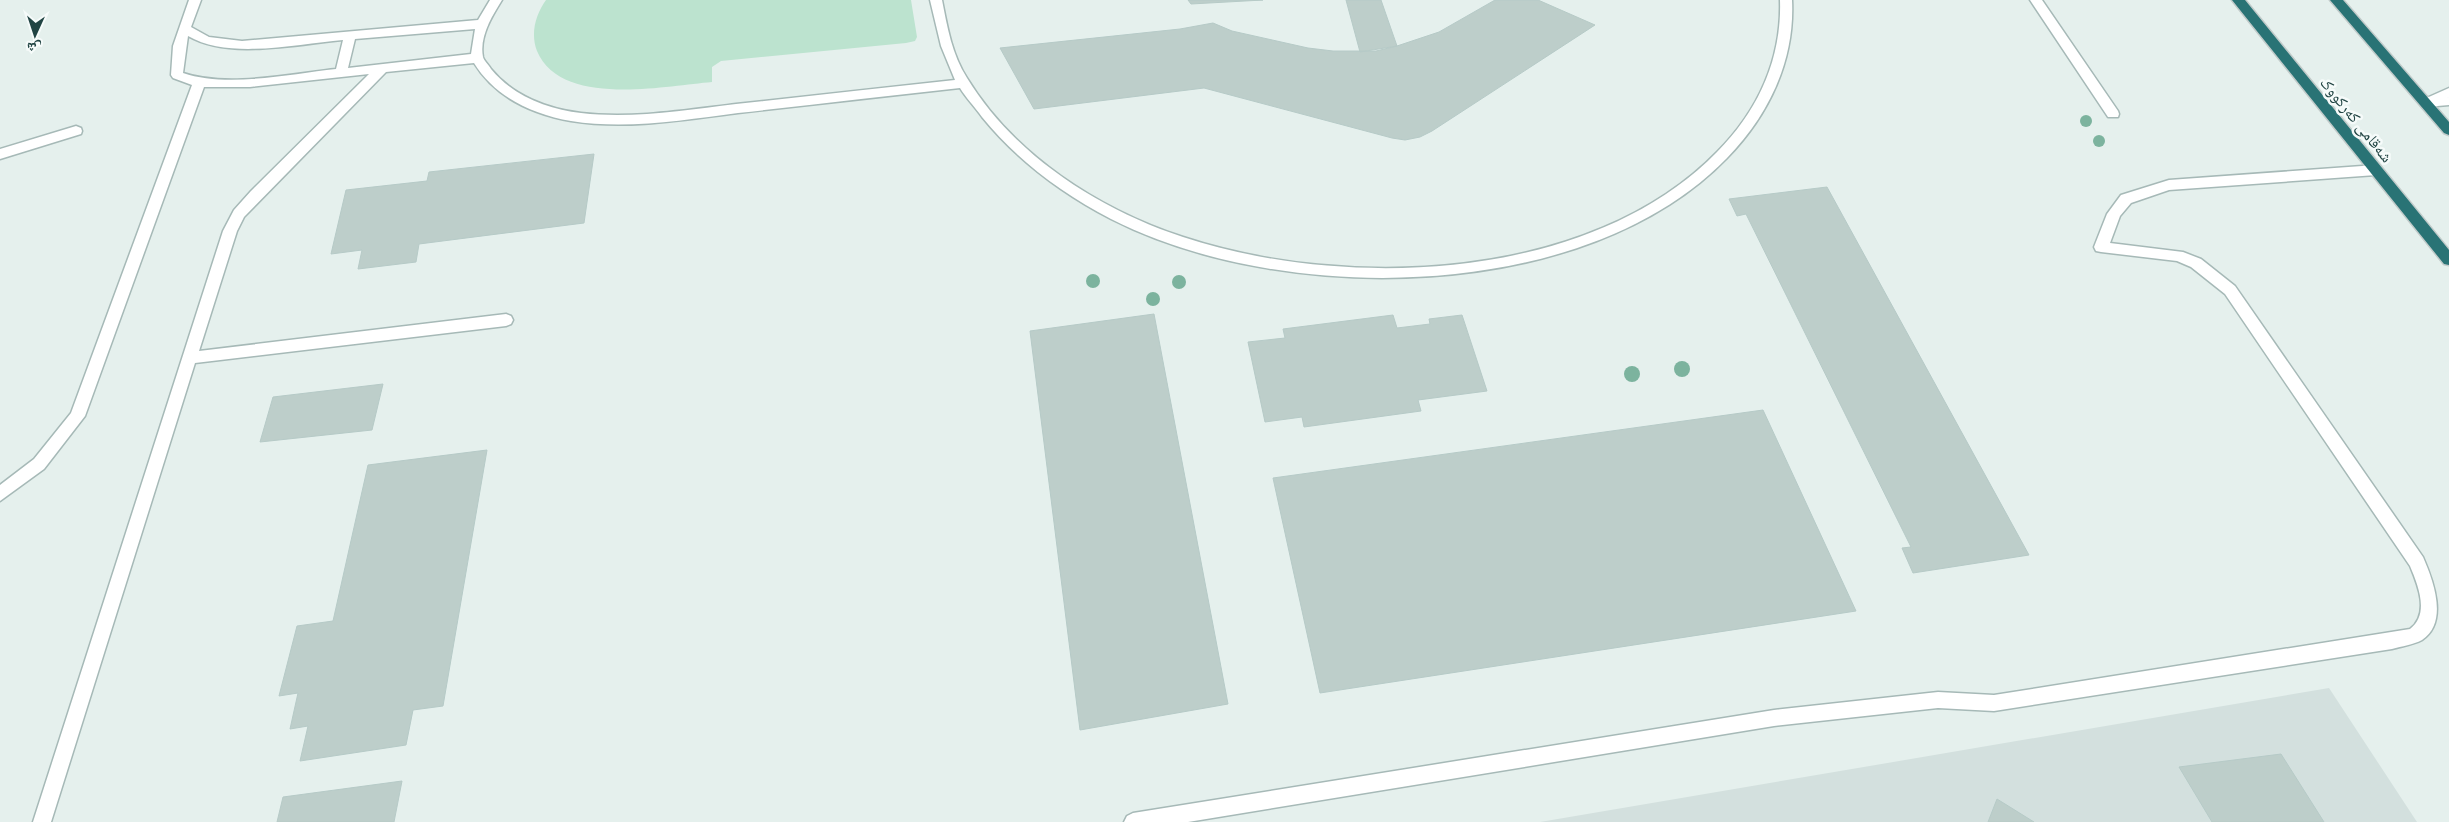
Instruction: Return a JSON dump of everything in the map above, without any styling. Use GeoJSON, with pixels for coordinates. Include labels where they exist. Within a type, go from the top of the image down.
{"type":"FeatureCollection","features":[{"type":"Feature","properties":{"kind":"highway","name":"شەقامی کەرکووک"},"geometry":{"type":"LineString","coordinates":[[2238,0],[2449,260]]}},
{"type":"Feature","properties":{"kind":"highway"},"geometry":{"type":"LineString","coordinates":[[2336,0],[2449,130]]}},
{"type":"Feature","properties":{"kind":"street"},"geometry":{"type":"LineString","coordinates":[[195,0],[184,28],[176,59],[177,75],[199,82],[250,83],[477,58]]}},
{"type":"Feature","properties":{"kind":"street"},"geometry":{"type":"LineString","coordinates":[[496,0],[481,24],[477,58],[488,75],[525,101],[548,111],[581,118],[628,119],[675,116],[964,83]]}},
{"type":"Feature","properties":{"kind":"street"},"geometry":{"type":"LineString","coordinates":[[936,0],[944,41],[964,83],[999,131],[1045,172],[1102,208],[1170,238],[1245,259],[1326,271],[1407,274],[1487,266],[1562,248],[1629,222],[1685,189],[1730,150],[1762,107],[1781,61],[1788,16],[1786,0]]}},
{"type":"Feature","properties":{"kind":"street"},"geometry":{"type":"LineString","coordinates":[[2036,0],[2114,114]]}},
{"type":"Feature","properties":{"kind":"street"},"geometry":{"type":"LineString","coordinates":[[184,28],[206,41],[242,45],[481,24]]}},
{"type":"Feature","properties":{"kind":"street"},"geometry":{"type":"LineString","coordinates":[[342,73],[350,36]]}},
{"type":"Feature","properties":{"kind":"street"},"geometry":{"type":"LineString","coordinates":[[42,822],[225,246],[239,214],[382,69]]}},
{"type":"Feature","properties":{"kind":"street"},"geometry":{"type":"LineString","coordinates":[[0,494],[39,464],[77,416],[199,82]]}},
{"type":"Feature","properties":{"kind":"street"},"geometry":{"type":"LineString","coordinates":[[2426,103],[2449,92]]}},
{"type":"Feature","properties":{"kind":"street"},"geometry":{"type":"LineString","coordinates":[[2426,103],[2449,101]]}},
{"type":"Feature","properties":{"kind":"street"},"geometry":{"type":"LineString","coordinates":[[0,154],[76,131]]}},
{"type":"Feature","properties":{"kind":"street"},"geometry":{"type":"LineString","coordinates":[[1133,822],[1774,718],[1938,700],[1994,703],[2392,641],[2418,634],[2425,623],[2429,604],[2426,585],[2417,562],[2230,290],[2196,262],[2178,256],[2101,247],[2114,214],[2126,199],[2169,185],[2376,170]]}},
{"type":"Feature","properties":{"kind":"street"},"geometry":{"type":"LineString","coordinates":[[189,358],[506,320]]}},
{"type":"Feature","properties":{"kind":"shaded area"},"geometry":{"type":"Polygon","coordinates":[[[2329,688],[2417,822],[1540,822],[2329,688]]]}},
{"type":"Feature","properties":{"kind":"green space"},"geometry":{"type":"Polygon","coordinates":[[[546,0],[911,0],[917,37],[915,41],[906,43],[721,61],[712,67],[712,82],[642,89],[590,87],[568,80],[549,69],[537,51],[534,37],[535,24],[539,11],[546,0]]]}},
{"type":"Feature","properties":{"kind":"building"},"geometry":{"type":"Polygon","coordinates":[[[1188,0],[1263,0],[1191,4],[1188,0]]]}},
{"type":"Feature","properties":{"kind":"building"},"geometry":{"type":"Polygon","coordinates":[[[1346,0],[1381,0],[1397,46],[1360,52],[1346,0]]]}},
{"type":"Feature","properties":{"kind":"building"},"geometry":{"type":"Polygon","coordinates":[[[1495,0],[1538,0],[1595,25],[1432,131],[1420,137],[1405,140],[1204,88],[1034,109],[1000,48],[1180,29],[1213,23],[1232,31],[1308,48],[1333,51],[1376,51],[1439,32],[1495,0]]]}},
{"type":"Feature","properties":{"kind":"building"},"geometry":{"type":"Polygon","coordinates":[[[594,154],[584,223],[419,244],[416,262],[358,269],[362,250],[331,254],[346,190],[427,181],[429,172],[594,154]]]}},
{"type":"Feature","properties":{"kind":"building"},"geometry":{"type":"Polygon","coordinates":[[[1827,187],[2029,555],[1913,573],[1902,548],[1911,547],[1746,214],[1737,216],[1729,199],[1827,187]]]}},
{"type":"Feature","properties":{"kind":"building"},"geometry":{"type":"Polygon","coordinates":[[[1154,314],[1228,704],[1080,730],[1030,331],[1154,314]]]}},
{"type":"Feature","properties":{"kind":"building"},"geometry":{"type":"Polygon","coordinates":[[[1393,315],[1397,328],[1430,324],[1429,319],[1462,315],[1487,391],[1418,400],[1421,411],[1304,427],[1302,417],[1265,422],[1248,342],[1285,338],[1283,329],[1393,315]]]}},
{"type":"Feature","properties":{"kind":"building"},"geometry":{"type":"Polygon","coordinates":[[[383,384],[372,430],[260,442],[273,397],[383,384]]]}},
{"type":"Feature","properties":{"kind":"building"},"geometry":{"type":"Polygon","coordinates":[[[1763,410],[1856,611],[1320,693],[1273,478],[1763,410]]]}},
{"type":"Feature","properties":{"kind":"building"},"geometry":{"type":"Polygon","coordinates":[[[487,450],[443,706],[413,710],[406,745],[300,761],[308,726],[290,729],[298,693],[279,696],[297,626],[333,621],[368,465],[487,450]]]}},
{"type":"Feature","properties":{"kind":"building"},"geometry":{"type":"Polygon","coordinates":[[[2281,754],[2324,822],[2212,822],[2179,767],[2281,754]]]}},
{"type":"Feature","properties":{"kind":"building"},"geometry":{"type":"Polygon","coordinates":[[[402,781],[394,822],[277,822],[283,797],[402,781]]]}},
{"type":"Feature","properties":{"kind":"building"},"geometry":{"type":"Polygon","coordinates":[[[1997,799],[2034,822],[1988,822],[1997,799]]]}}]}
